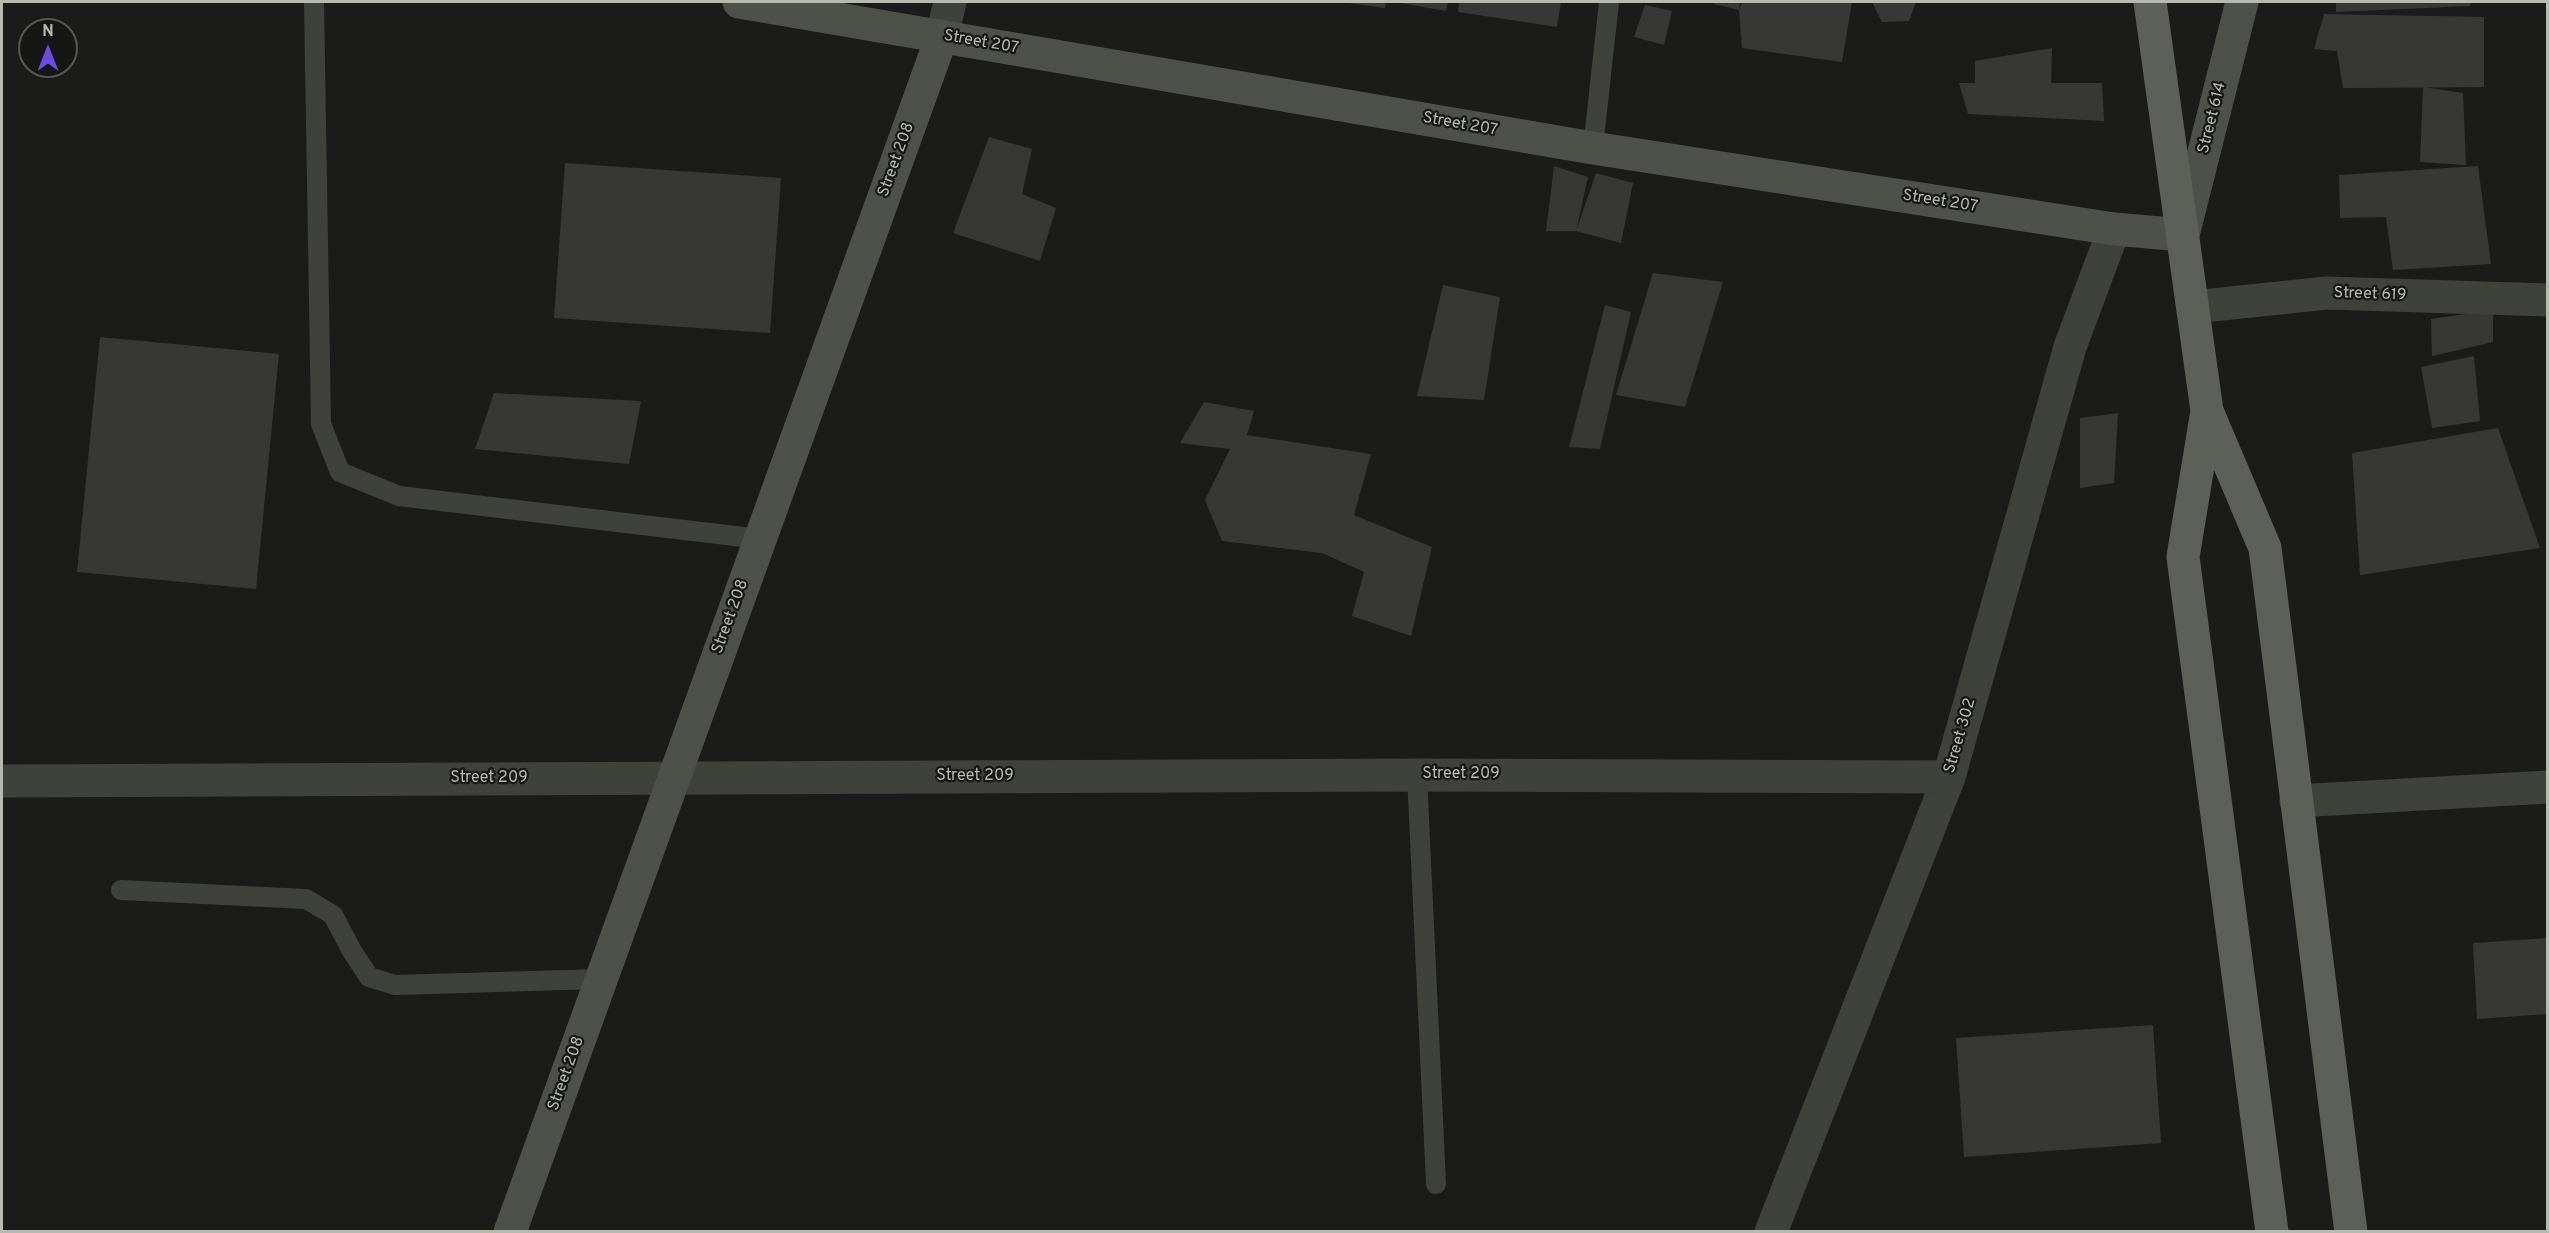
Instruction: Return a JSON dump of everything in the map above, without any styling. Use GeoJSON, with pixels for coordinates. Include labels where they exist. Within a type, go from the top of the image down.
{"type":"FeatureCollection","features":[{"type":"Feature","properties":{"kind":"main road"},"geometry":{"type":"LineString","coordinates":[[2150,2],[2207,411],[2265,549],[2350,1232]]}},
{"type":"Feature","properties":{"kind":"main road"},"geometry":{"type":"LineString","coordinates":[[2207,411],[2183,557],[2272,1232]]}},
{"type":"Feature","properties":{"kind":"street","name":"Street 207"},"geometry":{"type":"LineString","coordinates":[[740,2],[1593,148],[2114,229],[2183,235]]}},
{"type":"Feature","properties":{"kind":"street","name":"Street 208"},"geometry":{"type":"LineString","coordinates":[[510,1232],[942,36],[950,2]]}},
{"type":"Feature","properties":{"kind":"street","name":"Street 614"},"geometry":{"type":"LineString","coordinates":[[2183,235],[2242,2]]}},
{"type":"Feature","properties":{"kind":"street","name":"Street 302"},"geometry":{"type":"LineString","coordinates":[[1771,1232],[1949,777],[2070,347],[2114,229]]}},
{"type":"Feature","properties":{"kind":"street","name":"Street 619"},"geometry":{"type":"LineString","coordinates":[[2193,307],[2327,293],[2547,300]]}},
{"type":"Feature","properties":{"kind":"street","name":"Street 209"},"geometry":{"type":"LineString","coordinates":[[2,781],[1417,775],[1949,777]]}},
{"type":"Feature","properties":{"kind":"street"},"geometry":{"type":"LineString","coordinates":[[2296,801],[2547,787]]}},
{"type":"Feature","properties":{"kind":"lane"},"geometry":{"type":"LineString","coordinates":[[314,2],[321,424],[340,472],[399,496],[760,539]]}},
{"type":"Feature","properties":{"kind":"lane"},"geometry":{"type":"LineString","coordinates":[[1593,148],[1609,2]]}},
{"type":"Feature","properties":{"kind":"lane"},"geometry":{"type":"LineString","coordinates":[[1417,775],[1436,1184]]}},
{"type":"Feature","properties":{"kind":"lane"},"geometry":{"type":"LineString","coordinates":[[121,890],[306,899],[333,915],[352,951],[369,976],[395,985],[601,979]]}},
{"type":"Feature","properties":{"kind":"building"},"geometry":{"type":"Polygon","coordinates":[[[1341,2],[1386,2],[1385,8],[1341,2]]]}},
{"type":"Feature","properties":{"kind":"building"},"geometry":{"type":"Polygon","coordinates":[[[1395,2],[1448,2],[1446,11],[1395,2]]]}},
{"type":"Feature","properties":{"kind":"building"},"geometry":{"type":"Polygon","coordinates":[[[1459,2],[1561,2],[1557,27],[1458,12],[1459,2]]]}},
{"type":"Feature","properties":{"kind":"building"},"geometry":{"type":"Polygon","coordinates":[[[1714,2],[1740,2],[1739,10],[1714,4],[1714,2]]]}},
{"type":"Feature","properties":{"kind":"building"},"geometry":{"type":"Polygon","coordinates":[[[1742,2],[1852,2],[1842,62],[1742,48],[1739,10],[1742,2]]]}},
{"type":"Feature","properties":{"kind":"building"},"geometry":{"type":"Polygon","coordinates":[[[1872,2],[1916,2],[1909,21],[1882,22],[1872,2]]]}},
{"type":"Feature","properties":{"kind":"building"},"geometry":{"type":"Polygon","coordinates":[[[2336,2],[2471,2],[2470,6],[2336,12],[2336,2]]]}},
{"type":"Feature","properties":{"kind":"building"},"geometry":{"type":"Polygon","coordinates":[[[1645,5],[1672,11],[1664,45],[1634,37],[1645,5]]]}},
{"type":"Feature","properties":{"kind":"building"},"geometry":{"type":"Polygon","coordinates":[[[2324,14],[2484,17],[2484,87],[2343,88],[2337,51],[2314,49],[2324,14]]]}},
{"type":"Feature","properties":{"kind":"building"},"geometry":{"type":"Polygon","coordinates":[[[2052,48],[2051,83],[2102,83],[2104,121],[1968,114],[1959,83],[1975,83],[1975,61],[2052,48]]]}},
{"type":"Feature","properties":{"kind":"building"},"geometry":{"type":"Polygon","coordinates":[[[2423,87],[2463,93],[2466,165],[2420,162],[2423,87]]]}},
{"type":"Feature","properties":{"kind":"building"},"geometry":{"type":"Polygon","coordinates":[[[989,137],[1032,149],[1022,194],[1056,208],[1040,261],[953,233],[989,137]]]}},
{"type":"Feature","properties":{"kind":"building"},"geometry":{"type":"Polygon","coordinates":[[[565,163],[781,178],[770,333],[554,318],[565,163]]]}},
{"type":"Feature","properties":{"kind":"building"},"geometry":{"type":"Polygon","coordinates":[[[1554,166],[1588,177],[1576,231],[1546,231],[1554,166]]]}},
{"type":"Feature","properties":{"kind":"building"},"geometry":{"type":"Polygon","coordinates":[[[2478,166],[2491,264],[2393,270],[2386,217],[2340,218],[2339,175],[2478,166]]]}},
{"type":"Feature","properties":{"kind":"building"},"geometry":{"type":"Polygon","coordinates":[[[1596,173],[1633,183],[1621,243],[1576,231],[1596,173]]]}},
{"type":"Feature","properties":{"kind":"building"},"geometry":{"type":"Polygon","coordinates":[[[1653,273],[1723,282],[1685,407],[1616,395],[1653,273]]]}},
{"type":"Feature","properties":{"kind":"building"},"geometry":{"type":"Polygon","coordinates":[[[1443,285],[1500,297],[1484,400],[1417,396],[1443,285]]]}},
{"type":"Feature","properties":{"kind":"building"},"geometry":{"type":"Polygon","coordinates":[[[1605,305],[1631,312],[1600,449],[1569,447],[1605,305]]]}},
{"type":"Feature","properties":{"kind":"building"},"geometry":{"type":"Polygon","coordinates":[[[2493,310],[2493,342],[2432,356],[2431,319],[2493,310]]]}},
{"type":"Feature","properties":{"kind":"building"},"geometry":{"type":"Polygon","coordinates":[[[100,337],[279,354],[256,589],[77,572],[100,337]]]}},
{"type":"Feature","properties":{"kind":"building"},"geometry":{"type":"Polygon","coordinates":[[[2474,356],[2480,421],[2432,428],[2421,367],[2474,356]]]}},
{"type":"Feature","properties":{"kind":"building"},"geometry":{"type":"Polygon","coordinates":[[[494,393],[641,401],[629,464],[475,449],[494,393]]]}},
{"type":"Feature","properties":{"kind":"building"},"geometry":{"type":"Polygon","coordinates":[[[1204,402],[1254,411],[1247,435],[1371,454],[1354,515],[1432,547],[1411,636],[1352,616],[1364,572],[1322,553],[1222,541],[1205,500],[1230,449],[1180,443],[1204,402]]]}},
{"type":"Feature","properties":{"kind":"building"},"geometry":{"type":"Polygon","coordinates":[[[2118,413],[2114,483],[2080,488],[2080,418],[2118,413]]]}},
{"type":"Feature","properties":{"kind":"building"},"geometry":{"type":"Polygon","coordinates":[[[2498,428],[2540,548],[2360,575],[2352,453],[2498,428]]]}},
{"type":"Feature","properties":{"kind":"building"},"geometry":{"type":"Polygon","coordinates":[[[2548,938],[2548,1014],[2477,1019],[2473,943],[2548,938]]]}},
{"type":"Feature","properties":{"kind":"building"},"geometry":{"type":"Polygon","coordinates":[[[2153,1025],[2161,1143],[1964,1157],[1956,1038],[2153,1025]]]}}]}
